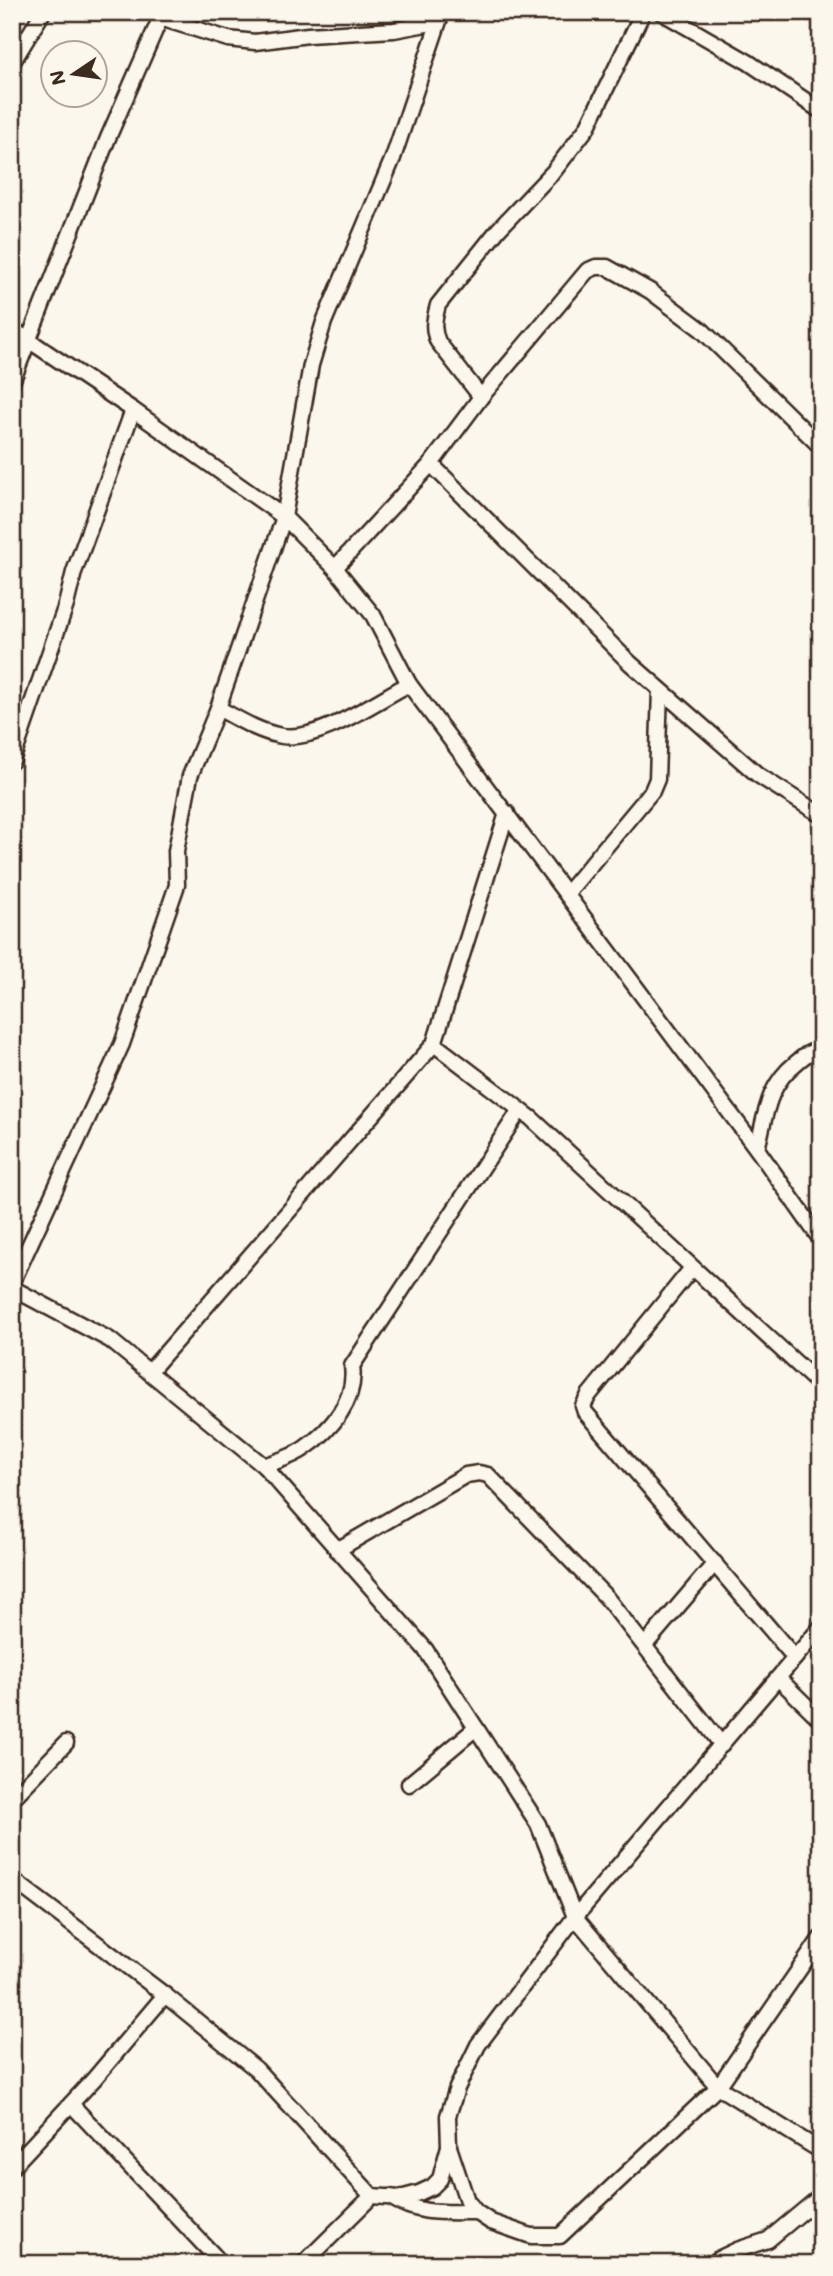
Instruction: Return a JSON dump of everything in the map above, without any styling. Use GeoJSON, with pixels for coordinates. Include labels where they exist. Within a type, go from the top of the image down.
{"type":"FeatureCollection","features":[{"type":"Feature","properties":{"kind":"street"},"geometry":{"type":"LineString","coordinates":[[12,63],[43,12]]}},
{"type":"Feature","properties":{"kind":"street"},"geometry":{"type":"LineString","coordinates":[[481,397],[433,332],[433,320],[438,305],[498,230],[554,171],[587,128],[643,12]]}},
{"type":"Feature","properties":{"kind":"street"},"geometry":{"type":"LineString","coordinates":[[661,12],[748,62],[821,111]]}},
{"type":"Feature","properties":{"kind":"street"},"geometry":{"type":"LineString","coordinates":[[12,382],[108,138],[161,15],[228,39],[255,42],[307,35],[394,30],[440,17]]}},
{"type":"Feature","properties":{"kind":"street"},"geometry":{"type":"LineString","coordinates":[[440,17],[393,158],[324,322],[311,366],[284,517],[218,708],[190,776],[176,851],[177,885],[122,1044],[12,1285],[110,1340],[264,1466],[425,1649],[538,1824],[575,1917],[718,2087],[821,2151]]}},
{"type":"Feature","properties":{"kind":"street"},"geometry":{"type":"LineString","coordinates":[[335,568],[431,464],[481,397],[587,271],[596,267],[607,267],[650,291],[702,330],[821,447]]}},
{"type":"Feature","properties":{"kind":"street"},"geometry":{"type":"LineString","coordinates":[[12,329],[284,517],[335,568],[373,615],[409,684],[757,1149],[821,1240]]}},
{"type":"Feature","properties":{"kind":"street"},"geometry":{"type":"LineString","coordinates":[[12,761],[66,605],[74,572],[132,410]]}},
{"type":"Feature","properties":{"kind":"street"},"geometry":{"type":"LineString","coordinates":[[431,464],[630,663],[758,775],[821,815]]}},
{"type":"Feature","properties":{"kind":"street"},"geometry":{"type":"LineString","coordinates":[[218,708],[250,725],[281,736],[299,737],[320,732],[409,684]]}},
{"type":"Feature","properties":{"kind":"street"},"geometry":{"type":"LineString","coordinates":[[567,894],[652,791],[657,779],[660,690]]}},
{"type":"Feature","properties":{"kind":"street"},"geometry":{"type":"LineString","coordinates":[[149,1372],[433,1044],[507,813]]}},
{"type":"Feature","properties":{"kind":"street"},"geometry":{"type":"LineString","coordinates":[[433,1044],[520,1110],[821,1386]]}},
{"type":"Feature","properties":{"kind":"street"},"geometry":{"type":"LineString","coordinates":[[757,1149],[772,1090],[783,1074],[810,1052],[821,1049]]}},
{"type":"Feature","properties":{"kind":"street"},"geometry":{"type":"LineString","coordinates":[[264,1466],[303,1450],[334,1423],[352,1391],[352,1366],[520,1110]]}},
{"type":"Feature","properties":{"kind":"street"},"geometry":{"type":"LineString","coordinates":[[692,1268],[589,1395],[583,1406],[585,1412],[795,1658]]}},
{"type":"Feature","properties":{"kind":"street"},"geometry":{"type":"LineString","coordinates":[[337,1550],[467,1475],[488,1475],[606,1597],[722,1745]]}},
{"type":"Feature","properties":{"kind":"street"},"geometry":{"type":"LineString","coordinates":[[645,1645],[715,1563]]}},
{"type":"Feature","properties":{"kind":"street"},"geometry":{"type":"LineString","coordinates":[[821,1626],[575,1917],[478,2045],[457,2088],[448,2116],[449,2147],[467,2201],[476,2212],[491,2222],[531,2236],[559,2236],[718,2087],[821,1938]]}},
{"type":"Feature","properties":{"kind":"street"},"geometry":{"type":"LineString","coordinates":[[778,1678],[821,1720]]}},
{"type":"Feature","properties":{"kind":"street"},"geometry":{"type":"LineString","coordinates":[[409,1784],[476,1728]]}},
{"type":"Feature","properties":{"kind":"street"},"geometry":{"type":"LineString","coordinates":[[12,1799],[66,1743]]}},
{"type":"Feature","properties":{"kind":"street"},"geometry":{"type":"LineString","coordinates":[[12,1880],[165,1995],[256,2069],[372,2196],[400,2198],[432,2187],[440,2179],[449,2147]]}},
{"type":"Feature","properties":{"kind":"street"},"geometry":{"type":"LineString","coordinates":[[12,2167],[71,2104],[165,1995]]}},
{"type":"Feature","properties":{"kind":"street"},"geometry":{"type":"LineString","coordinates":[[71,2104],[222,2264]]}},
{"type":"Feature","properties":{"kind":"street"},"geometry":{"type":"LineString","coordinates":[[303,2264],[372,2196]]}},
{"type":"Feature","properties":{"kind":"street"},"geometry":{"type":"LineString","coordinates":[[718,2259],[768,2240],[821,2196]]}},
{"type":"Feature","properties":{"kind":"street"},"geometry":{"type":"LineString","coordinates":[[389,2197],[421,2211],[476,2212]]}}]}
